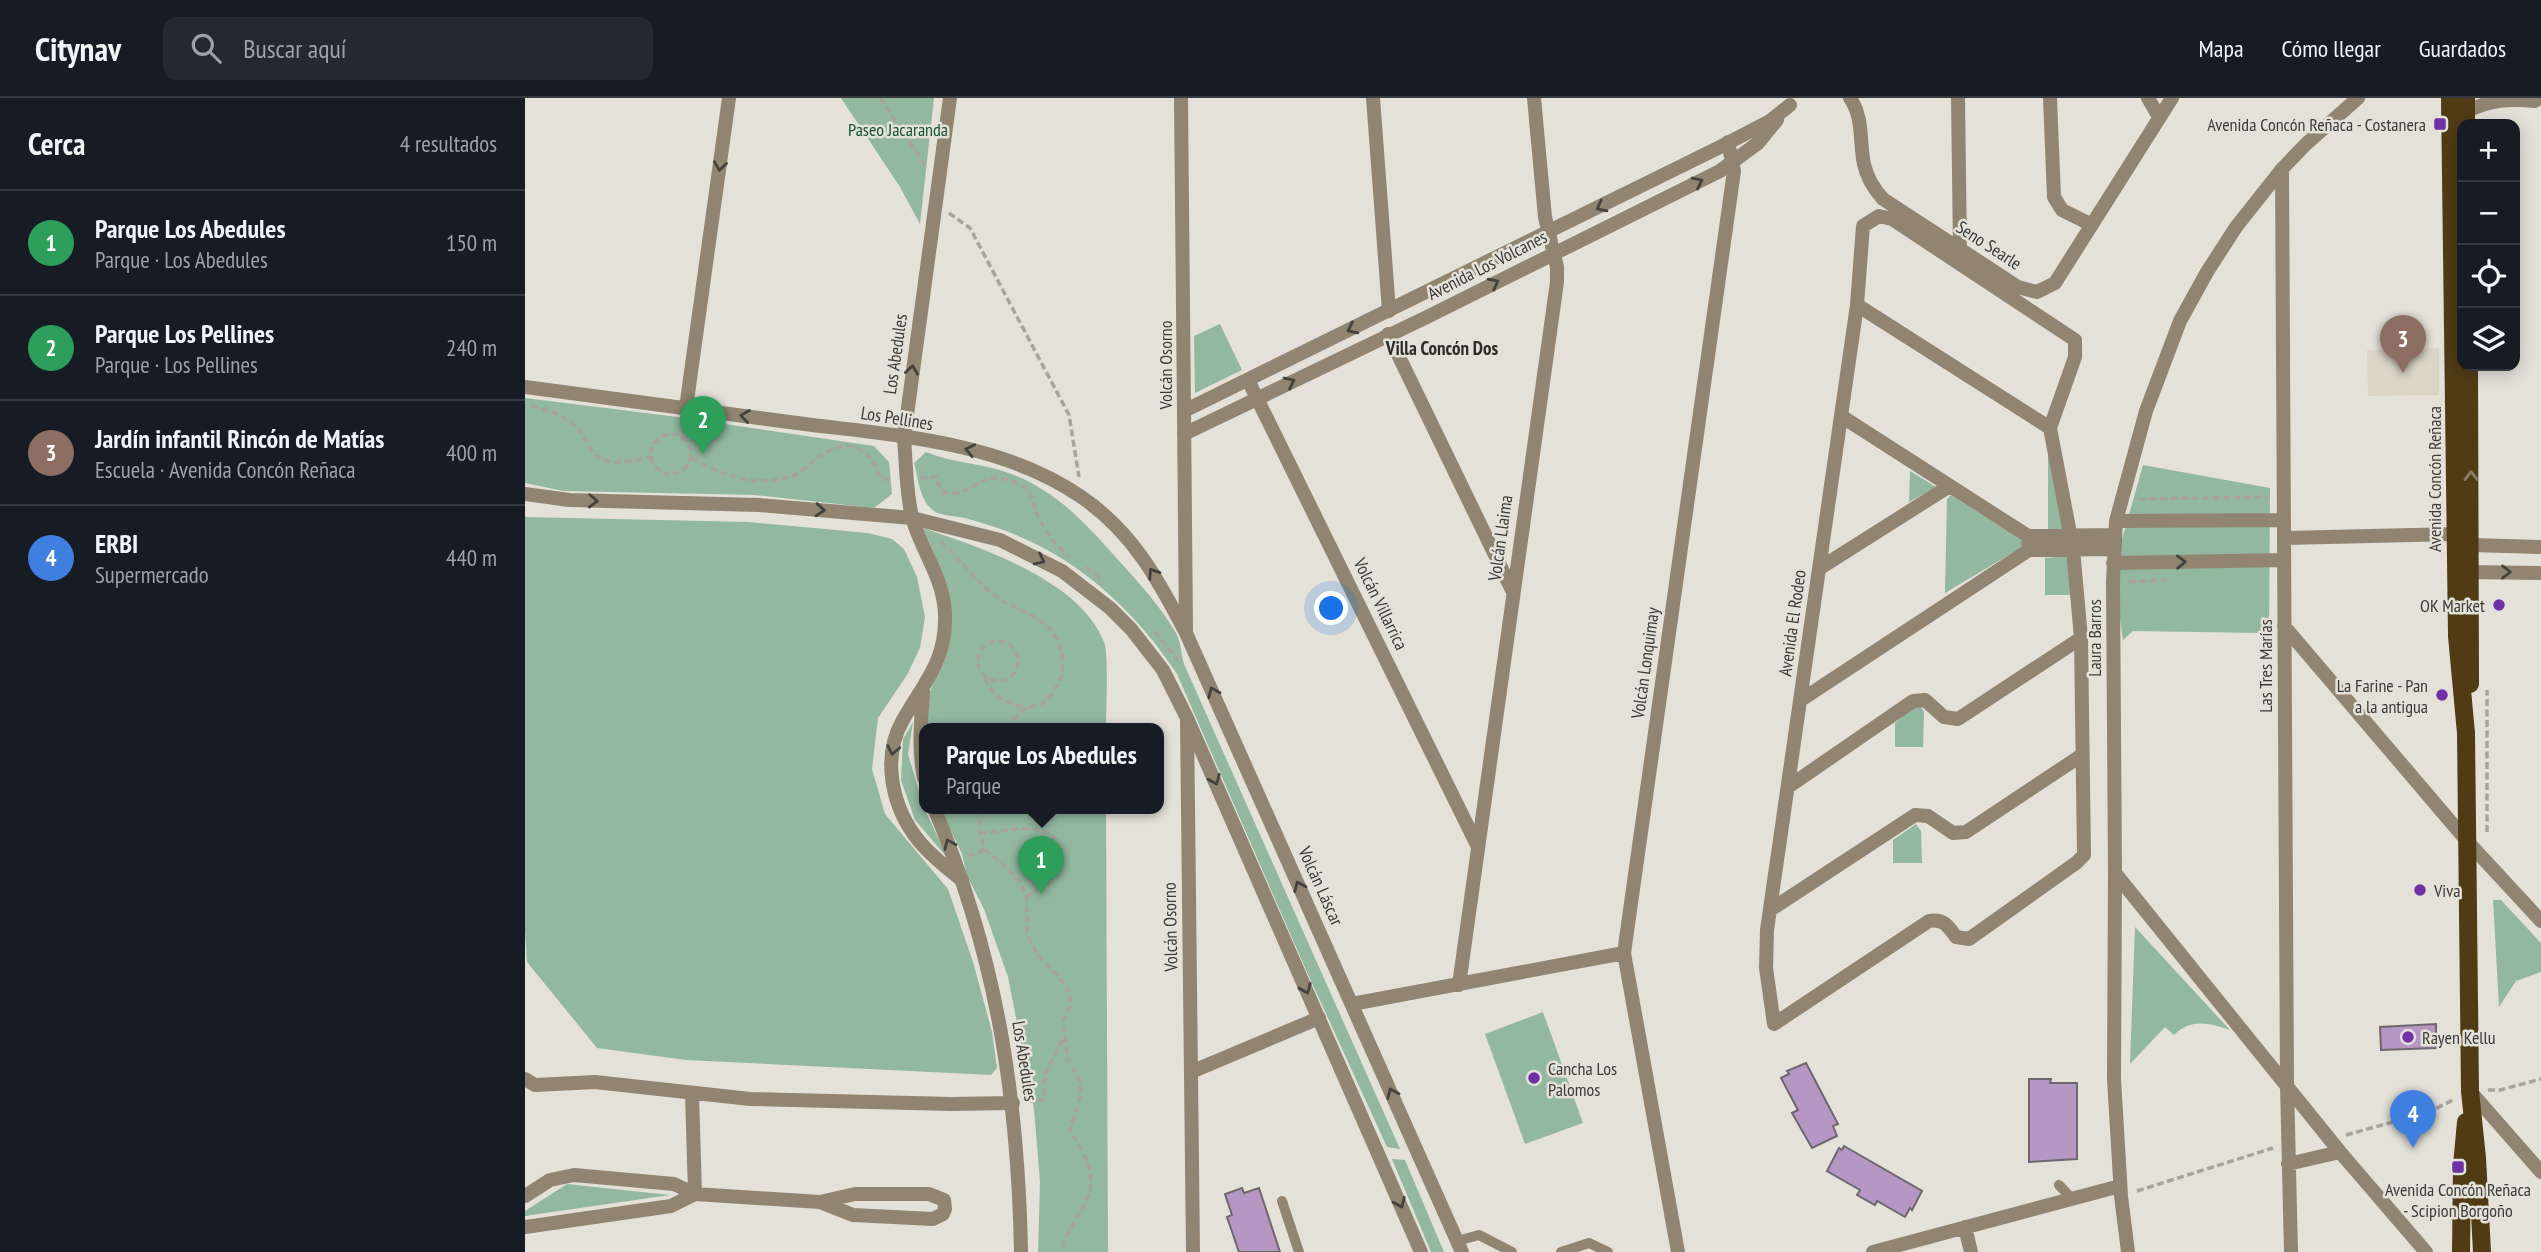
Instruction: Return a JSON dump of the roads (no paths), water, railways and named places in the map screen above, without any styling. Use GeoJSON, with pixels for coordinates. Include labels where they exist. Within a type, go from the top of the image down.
{"type":"FeatureCollection","features":[{"type":"Feature","properties":{"kind":"main road","name":"Avenida Concón Reñaca"},"geometry":{"type":"LineString","coordinates":[[2451,98],[2455,534],[2463,572]]}},
{"type":"Feature","properties":{"kind":"main road","name":"Avenida Concón Reñaca"},"geometry":{"type":"LineString","coordinates":[[2469,371],[2472,545],[2463,572],[2456,636],[2466,733],[2470,1091],[2482,1252]]}},
{"type":"Feature","properties":{"kind":"main road","name":"Avenida Concón Reñaca"},"geometry":{"type":"LineString","coordinates":[[2461,1252],[2462,1166],[2470,1091]]}},
{"type":"Feature","properties":{"kind":"street"},"geometry":{"type":"LineString","coordinates":[[686,408],[729,98]]}},
{"type":"Feature","properties":{"kind":"street","name":"Los Abedules"},"geometry":{"type":"LineString","coordinates":[[950,98],[904,437],[912,518],[942,592],[944,638],[939,658],[923,690],[902,722],[894,742],[891,764],[893,786],[899,806],[911,830],[921,843],[963,880]]}},
{"type":"Feature","properties":{"kind":"street","name":"Volcán Osorno"},"geometry":{"type":"LineString","coordinates":[[1181,98],[1186,632]]}},
{"type":"Feature","properties":{"kind":"street"},"geometry":{"type":"LineString","coordinates":[[1373,98],[1389,311]]}},
{"type":"Feature","properties":{"kind":"street","name":"Volcán Llaima"},"geometry":{"type":"LineString","coordinates":[[1459,985],[1557,282],[1557,267],[1548,233],[1534,98]]}},
{"type":"Feature","properties":{"kind":"street","name":"Seno Searle"},"geometry":{"type":"LineString","coordinates":[[1850,98],[1859,118],[1865,167],[1875,190],[1893,207],[2024,290],[2037,292],[2055,283],[2172,98]]}},
{"type":"Feature","properties":{"kind":"street"},"geometry":{"type":"LineString","coordinates":[[1958,98],[1960,248]]}},
{"type":"Feature","properties":{"kind":"street"},"geometry":{"type":"LineString","coordinates":[[2050,98],[2054,197],[2062,210],[2092,225]]}},
{"type":"Feature","properties":{"kind":"street"},"geometry":{"type":"LineString","coordinates":[[2148,98],[2159,117]]}},
{"type":"Feature","properties":{"kind":"street","name":"Laura Barros"},"geometry":{"type":"LineString","coordinates":[[2127,1252],[2114,1079],[2114,542],[2121,499],[2146,411],[2180,321],[2207,272],[2236,227],[2282,169],[2358,98]]}},
{"type":"Feature","properties":{"kind":"street"},"geometry":{"type":"LineString","coordinates":[[2466,111],[2504,99],[2536,101]]}},
{"type":"Feature","properties":{"kind":"street","name":"Avenida Los Volcanes"},"geometry":{"type":"LineString","coordinates":[[1184,411],[1770,121],[1792,102]]}},
{"type":"Feature","properties":{"kind":"street","name":"Avenida Los Volcanes"},"geometry":{"type":"LineString","coordinates":[[1184,434],[1720,171],[1758,143],[1792,102]]}},
{"type":"Feature","properties":{"kind":"street","name":"Volcán Lonquimay"},"geometry":{"type":"LineString","coordinates":[[1678,1252],[1624,953],[1734,170],[1728,142]]}},
{"type":"Feature","properties":{"kind":"street","name":"Las Tres Marías"},"geometry":{"type":"LineString","coordinates":[[2282,169],[2287,1085],[2291,1252]]}},
{"type":"Feature","properties":{"kind":"street","name":"Avenida El Rodeo"},"geometry":{"type":"LineString","coordinates":[[2050,428],[2075,357],[2075,340],[1892,219],[1879,216],[1863,226],[1857,305],[1770,910],[1766,968],[1774,1024],[1929,921],[1940,920],[1956,937],[1969,939],[2076,863],[2084,855],[2082,755]]}},
{"type":"Feature","properties":{"kind":"street"},"geometry":{"type":"LineString","coordinates":[[1770,910],[1915,816],[1928,816],[1954,834],[1966,832],[2082,755],[2081,638],[2071,543],[2050,428],[1857,305]]}},
{"type":"Feature","properties":{"kind":"street"},"geometry":{"type":"LineString","coordinates":[[1388,334],[1512,591]]}},
{"type":"Feature","properties":{"kind":"street","name":"Volcán Villarrica"},"geometry":{"type":"LineString","coordinates":[[1248,380],[1477,847]]}},
{"type":"Feature","properties":{"kind":"street","name":"Los Pellines"},"geometry":{"type":"LineString","coordinates":[[525,387],[904,437],[981,452],[1016,462],[1061,483],[1082,497],[1122,532],[1155,573],[1186,632]]}},
{"type":"Feature","properties":{"kind":"street"},"geometry":{"type":"LineString","coordinates":[[1841,416],[2029,543]]}},
{"type":"Feature","properties":{"kind":"street"},"geometry":{"type":"LineString","coordinates":[[1819,568],[1948,487]]}},
{"type":"Feature","properties":{"kind":"street"},"geometry":{"type":"LineString","coordinates":[[525,494],[569,500],[759,505],[912,518],[1000,540],[1062,571],[1110,608],[1163,670],[1187,718],[1421,1252]]}},
{"type":"Feature","properties":{"kind":"street"},"geometry":{"type":"LineString","coordinates":[[1801,700],[2029,543],[2114,542],[2284,520]]}},
{"type":"Feature","properties":{"kind":"street"},"geometry":{"type":"LineString","coordinates":[[2284,538],[2455,534],[2472,545],[2541,547]]}},
{"type":"Feature","properties":{"kind":"street"},"geometry":{"type":"LineString","coordinates":[[2114,542],[2284,560]]}},
{"type":"Feature","properties":{"kind":"street"},"geometry":{"type":"LineString","coordinates":[[2463,572],[2541,573]]}},
{"type":"Feature","properties":{"kind":"street"},"geometry":{"type":"LineString","coordinates":[[2284,626],[2467,841],[2541,921]]}},
{"type":"Feature","properties":{"kind":"street","name":"Volcán Láscar"},"geometry":{"type":"LineString","coordinates":[[1186,632],[1460,1247]]}},
{"type":"Feature","properties":{"kind":"street"},"geometry":{"type":"LineString","coordinates":[[1788,787],[1913,701],[1925,700],[1948,719],[1962,718],[2081,638]]}},
{"type":"Feature","properties":{"kind":"street","name":"Los Abedules"},"geometry":{"type":"LineString","coordinates":[[921,723],[923,690]]}},
{"type":"Feature","properties":{"kind":"street","name":"Volcán Osorno"},"geometry":{"type":"LineString","coordinates":[[1187,718],[1193,1252]]}},
{"type":"Feature","properties":{"kind":"street","name":"Los Abedules"},"geometry":{"type":"LineString","coordinates":[[937,814],[957,860],[1001,1026],[1013,1103],[1020,1186],[1021,1252]]}},
{"type":"Feature","properties":{"kind":"street"},"geometry":{"type":"LineString","coordinates":[[2115,873],[2340,1152],[2426,1252]]}},
{"type":"Feature","properties":{"kind":"street"},"geometry":{"type":"LineString","coordinates":[[1352,1004],[1624,953]]}},
{"type":"Feature","properties":{"kind":"street"},"geometry":{"type":"LineString","coordinates":[[1191,1072],[1319,1018]]}},
{"type":"Feature","properties":{"kind":"street"},"geometry":{"type":"LineString","coordinates":[[528,1085],[595,1082],[692,1094],[837,1101],[1013,1103]]}},
{"type":"Feature","properties":{"kind":"street"},"geometry":{"type":"LineString","coordinates":[[2470,1091],[2541,1172]]}},
{"type":"Feature","properties":{"kind":"street"},"geometry":{"type":"LineString","coordinates":[[692,1094],[695,1194]]}},
{"type":"Feature","properties":{"kind":"street"},"geometry":{"type":"LineString","coordinates":[[2288,1164],[2340,1152]]}},
{"type":"Feature","properties":{"kind":"street"},"geometry":{"type":"LineString","coordinates":[[525,1196],[550,1180],[574,1175],[674,1184],[695,1194],[820,1202],[855,1194],[929,1194],[944,1200],[945,1209],[943,1214],[933,1219],[853,1215],[820,1202]]}},
{"type":"Feature","properties":{"kind":"street"},"geometry":{"type":"LineString","coordinates":[[1873,1252],[2072,1199],[2121,1191]]}},
{"type":"Feature","properties":{"kind":"street"},"geometry":{"type":"LineString","coordinates":[[525,1227],[671,1206],[695,1194]]}},
{"type":"Feature","properties":{"kind":"street"},"geometry":{"type":"LineString","coordinates":[[1965,1227],[1971,1252]]}},
{"type":"Feature","properties":{"kind":"lane"},"geometry":{"type":"LineString","coordinates":[[2059,1185],[2072,1199]]}},
{"type":"Feature","properties":{"kind":"lane"},"geometry":{"type":"LineString","coordinates":[[1282,1201],[1299,1252]]}},
{"type":"Feature","properties":{"kind":"lane"},"geometry":{"type":"LineString","coordinates":[[1460,1247],[1479,1235],[1511,1252]]}},
{"type":"Feature","properties":{"kind":"lane"},"geometry":{"type":"LineString","coordinates":[[1561,1252],[1589,1243],[1608,1252]]}},
{"type":"Feature","properties":{"kind":"place","name":"Avenida Concón Reñaca - Costanera"},"geometry":{"type":"Point","coordinates":[2440,124]}},
{"type":"Feature","properties":{"kind":"place","name":"Jardín infantil Rincón de Matías"},"geometry":{"type":"Point","coordinates":[2403,373]}},
{"type":"Feature","properties":{"kind":"place","name":"Parque Los Pellines"},"geometry":{"type":"Point","coordinates":[703,454]}},
{"type":"Feature","properties":{"kind":"place","name":"OK Market"},"geometry":{"type":"Point","coordinates":[2499,605]}},
{"type":"Feature","properties":{"kind":"place","name":"La Farine - Pan a la antigua"},"geometry":{"type":"Point","coordinates":[2442,695]}},
{"type":"Feature","properties":{"kind":"place","name":"Viva"},"geometry":{"type":"Point","coordinates":[2420,890]}},
{"type":"Feature","properties":{"kind":"place","name":"Parque Los Abedules"},"geometry":{"type":"Point","coordinates":[1041,894]}},
{"type":"Feature","properties":{"kind":"place","name":"Rayen Kellu"},"geometry":{"type":"Point","coordinates":[2408,1037]}},
{"type":"Feature","properties":{"kind":"place","name":"Cancha Los Palomos"},"geometry":{"type":"Point","coordinates":[1534,1078]}},
{"type":"Feature","properties":{"kind":"place","name":"ERBI"},"geometry":{"type":"Point","coordinates":[2413,1148]}},
{"type":"Feature","properties":{"kind":"place","name":"Avenida Concón Reñaca - Scipion Borgoño"},"geometry":{"type":"Point","coordinates":[2458,1167]}},
{"type":"Feature","properties":{"kind":"district","name":"Villa Concón Dos"},"geometry":{"type":"Point","coordinates":[1442,348]}},
{"type":"Feature","properties":{"kind":"park label","name":"Paseo Jacaranda"},"geometry":{"type":"Point","coordinates":[898,129]}}]}
